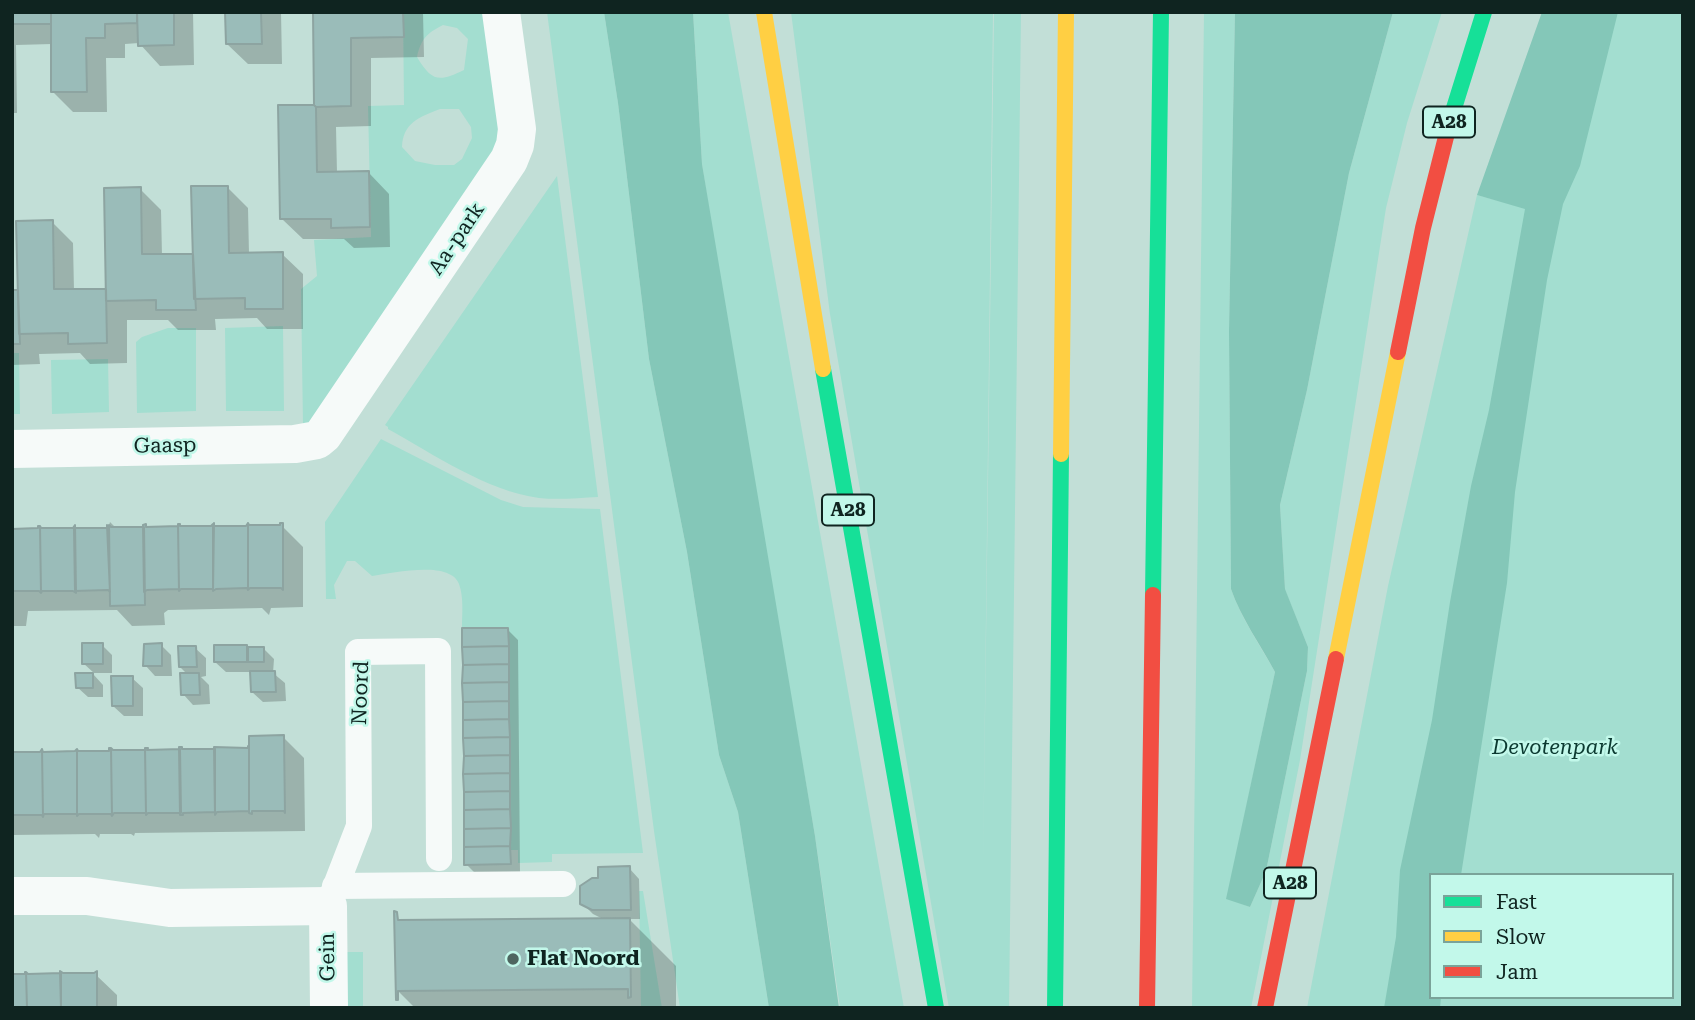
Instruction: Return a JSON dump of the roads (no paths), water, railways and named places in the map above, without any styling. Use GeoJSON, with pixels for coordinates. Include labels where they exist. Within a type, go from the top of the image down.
{"type":"FeatureCollection","features":[{"type":"Feature","properties":{"kind":"highway","name":"A28"},"geometry":{"type":"LineString","coordinates":[[764,12],[829,404],[936,1008]]}},
{"type":"Feature","properties":{"kind":"highway"},"geometry":{"type":"LineString","coordinates":[[1055,1008],[1066,12]]}},
{"type":"Feature","properties":{"kind":"highway"},"geometry":{"type":"LineString","coordinates":[[1147,1008],[1161,12]]}},
{"type":"Feature","properties":{"kind":"highway","name":"A28"},"geometry":{"type":"LineString","coordinates":[[1265,1008],[1379,450],[1420,234],[1457,93],[1483,12]]}},
{"type":"Feature","properties":{"kind":"street","name":"Aa-park"},"geometry":{"type":"LineString","coordinates":[[317,440],[342,409],[509,160],[517,129],[501,12]]}},
{"type":"Feature","properties":{"kind":"street","name":"Gaasp"},"geometry":{"type":"LineString","coordinates":[[12,449],[281,445],[317,440]]}},
{"type":"Feature","properties":{"kind":"street"},"geometry":{"type":"LineString","coordinates":[[12,896],[87,896],[170,908],[331,896]]}},
{"type":"Feature","properties":{"kind":"street","name":"Gein"},"geometry":{"type":"LineString","coordinates":[[329,1008],[331,896]]}},
{"type":"Feature","properties":{"kind":"lane","name":"Noord"},"geometry":{"type":"LineString","coordinates":[[331,896],[359,826],[358,652],[438,651],[439,858]]}},
{"type":"Feature","properties":{"kind":"lane"},"geometry":{"type":"LineString","coordinates":[[331,896],[563,884]]}},
{"type":"Feature","properties":{"kind":"place","name":"Flat Noord"},"geometry":{"type":"Point","coordinates":[513,959]}},
{"type":"Feature","properties":{"kind":"park label","name":"Devotenpark"},"geometry":{"type":"Point","coordinates":[1555,748]}}]}
